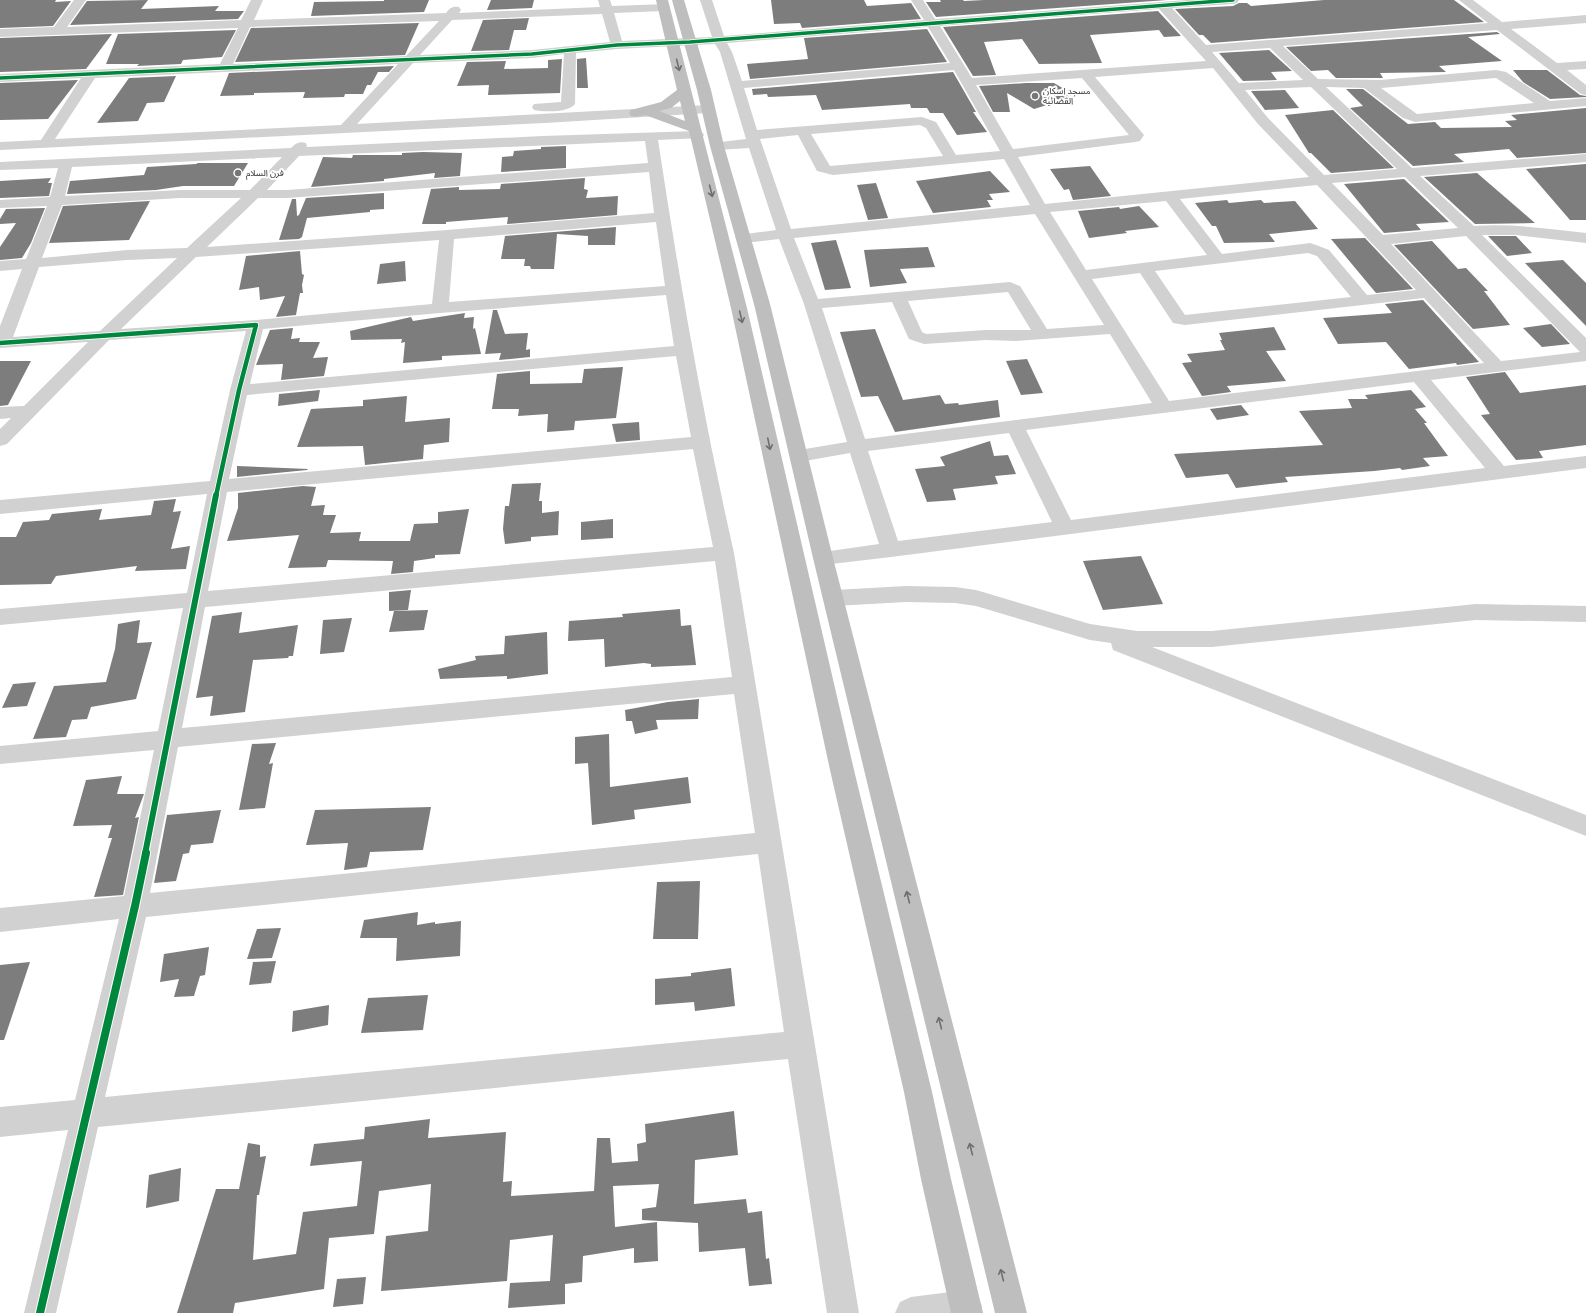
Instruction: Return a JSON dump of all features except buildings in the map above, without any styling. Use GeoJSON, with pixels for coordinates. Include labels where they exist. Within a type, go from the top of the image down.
{"type":"FeatureCollection","features":[{"type":"Feature","properties":{"kind":"highway"},"geometry":{"type":"LineString","coordinates":[[668,2],[681,43],[695,115],[841,763],[918,1092],[966,1310]]}},
{"type":"Feature","properties":{"kind":"highway"},"geometry":{"type":"LineString","coordinates":[[681,43],[695,115],[717,146],[744,238],[1011,1313]]}},
{"type":"Feature","properties":{"kind":"highway"},"geometry":{"type":"LineString","coordinates":[[636,114],[666,105],[695,115]]}},
{"type":"Feature","properties":{"kind":"highway"},"geometry":{"type":"LineString","coordinates":[[651,113],[695,115]]}},
{"type":"Feature","properties":{"kind":"street"},"geometry":{"type":"LineString","coordinates":[[58,30],[80,0]]}},
{"type":"Feature","properties":{"kind":"street"},"geometry":{"type":"LineString","coordinates":[[225,68],[257,0]]}},
{"type":"Feature","properties":{"kind":"street"},"geometry":{"type":"LineString","coordinates":[[345,129],[450,16],[463,0]]}},
{"type":"Feature","properties":{"kind":"street"},"geometry":{"type":"LineString","coordinates":[[706,0],[719,40],[726,52],[785,234],[812,304],[891,550]]}},
{"type":"Feature","properties":{"kind":"street"},"geometry":{"type":"LineString","coordinates":[[917,0],[968,82],[1040,209],[1164,406]]}},
{"type":"Feature","properties":{"kind":"street"},"geometry":{"type":"LineString","coordinates":[[0,78],[532,54],[616,45],[681,43],[932,22],[1233,0]]}},
{"type":"Feature","properties":{"kind":"street"},"geometry":{"type":"LineString","coordinates":[[1465,0],[1586,91]]}},
{"type":"Feature","properties":{"kind":"street"},"geometry":{"type":"LineString","coordinates":[[0,33],[450,16],[668,2]]}},
{"type":"Feature","properties":{"kind":"street"},"geometry":{"type":"LineString","coordinates":[[605,5],[616,45]]}},
{"type":"Feature","properties":{"kind":"street"},"geometry":{"type":"LineString","coordinates":[[1163,6],[1203,49],[1263,121],[1379,240],[1496,366]]}},
{"type":"Feature","properties":{"kind":"street"},"geometry":{"type":"LineString","coordinates":[[1203,49],[1586,19]]}},
{"type":"Feature","properties":{"kind":"street"},"geometry":{"type":"LineString","coordinates":[[1569,21],[1586,33]]}},
{"type":"Feature","properties":{"kind":"street"},"geometry":{"type":"LineString","coordinates":[[1272,43],[1470,231],[1586,348]]}},
{"type":"Feature","properties":{"kind":"street"},"geometry":{"type":"LineString","coordinates":[[494,121],[496,111],[498,109],[567,105],[570,50]]}},
{"type":"Feature","properties":{"kind":"street"},"geometry":{"type":"LineString","coordinates":[[968,82],[1216,64]]}},
{"type":"Feature","properties":{"kind":"street"},"geometry":{"type":"LineString","coordinates":[[1556,68],[1586,65]]}},
{"type":"Feature","properties":{"kind":"street"},"geometry":{"type":"LineString","coordinates":[[737,85],[958,66]]}},
{"type":"Feature","properties":{"kind":"street"},"geometry":{"type":"LineString","coordinates":[[45,144],[91,73]]}},
{"type":"Feature","properties":{"kind":"street"},"geometry":{"type":"LineString","coordinates":[[803,132],[822,168],[829,171],[1008,154],[1135,138],[1137,135],[1085,73]]}},
{"type":"Feature","properties":{"kind":"street"},"geometry":{"type":"LineString","coordinates":[[1235,87],[1315,83],[1367,84],[1496,74],[1501,75],[1546,105]]}},
{"type":"Feature","properties":{"kind":"street"},"geometry":{"type":"LineString","coordinates":[[1367,84],[1408,115],[1415,118],[1586,102]]}},
{"type":"Feature","properties":{"kind":"street"},"geometry":{"type":"LineString","coordinates":[[0,146],[651,113],[695,115]]}},
{"type":"Feature","properties":{"kind":"street"},"geometry":{"type":"LineString","coordinates":[[0,166],[543,140],[652,137],[695,115]]}},
{"type":"Feature","properties":{"kind":"street"},"geometry":{"type":"LineString","coordinates":[[543,140],[545,119]]}},
{"type":"Feature","properties":{"kind":"street"},"geometry":{"type":"LineString","coordinates":[[717,146],[803,132],[922,121],[931,125],[952,159]]}},
{"type":"Feature","properties":{"kind":"street"},"geometry":{"type":"LineString","coordinates":[[0,440],[104,336],[254,194],[316,130]]}},
{"type":"Feature","properties":{"kind":"street"},"geometry":{"type":"LineString","coordinates":[[652,137],[662,217],[684,350],[724,553],[768,842],[843,1313]]}},
{"type":"Feature","properties":{"kind":"street"},"geometry":{"type":"LineString","coordinates":[[744,238],[1319,180],[1586,158]]}},
{"type":"Feature","properties":{"kind":"street"},"geometry":{"type":"LineString","coordinates":[[66,163],[56,200],[1,343],[256,325],[440,308],[674,290]]}},
{"type":"Feature","properties":{"kind":"street"},"geometry":{"type":"LineString","coordinates":[[0,204],[180,194],[254,194],[342,190],[655,167]]}},
{"type":"Feature","properties":{"kind":"street"},"geometry":{"type":"LineString","coordinates":[[1170,196],[1218,259]]}},
{"type":"Feature","properties":{"kind":"street"},"geometry":{"type":"LineString","coordinates":[[0,266],[133,255],[190,253],[447,235],[662,217]]}},
{"type":"Feature","properties":{"kind":"street"},"geometry":{"type":"LineString","coordinates":[[1379,240],[1470,231],[1516,230],[1586,238]]}},
{"type":"Feature","properties":{"kind":"street"},"geometry":{"type":"LineString","coordinates":[[440,308],[447,235]]}},
{"type":"Feature","properties":{"kind":"street"},"geometry":{"type":"LineString","coordinates":[[1082,275],[1315,249],[1323,253],[1363,300]]}},
{"type":"Feature","properties":{"kind":"street"},"geometry":{"type":"LineString","coordinates":[[1145,268],[1179,319],[1185,320],[1428,293]]}},
{"type":"Feature","properties":{"kind":"street"},"geometry":{"type":"LineString","coordinates":[[812,304],[1012,288],[1042,334]]}},
{"type":"Feature","properties":{"kind":"street"},"geometry":{"type":"LineString","coordinates":[[898,297],[915,335],[924,339],[1115,329]]}},
{"type":"Feature","properties":{"kind":"street"},"geometry":{"type":"LineString","coordinates":[[40,1313],[135,906],[194,599],[239,390],[256,325]]}},
{"type":"Feature","properties":{"kind":"street"},"geometry":{"type":"LineString","coordinates":[[239,390],[684,350]]}},
{"type":"Feature","properties":{"kind":"street"},"geometry":{"type":"LineString","coordinates":[[799,456],[857,446],[1164,406],[1586,356]]}},
{"type":"Feature","properties":{"kind":"street"},"geometry":{"type":"LineString","coordinates":[[1418,376],[1499,472]]}},
{"type":"Feature","properties":{"kind":"street"},"geometry":{"type":"LineString","coordinates":[[0,413],[29,411]]}},
{"type":"Feature","properties":{"kind":"street"},"geometry":{"type":"LineString","coordinates":[[1015,426],[1065,528]]}},
{"type":"Feature","properties":{"kind":"street"},"geometry":{"type":"LineString","coordinates":[[0,507],[701,442]]}},
{"type":"Feature","properties":{"kind":"street"},"geometry":{"type":"LineString","coordinates":[[823,558],[1586,462]]}},
{"type":"Feature","properties":{"kind":"street"},"geometry":{"type":"LineString","coordinates":[[0,617],[724,553]]}},
{"type":"Feature","properties":{"kind":"street"},"geometry":{"type":"LineString","coordinates":[[834,598],[906,594],[955,595],[976,598],[1090,632],[1586,826]]}},
{"type":"Feature","properties":{"kind":"street"},"geometry":{"type":"LineString","coordinates":[[1090,632],[1137,640],[1212,639],[1476,612],[1586,614]]}},
{"type":"Feature","properties":{"kind":"street"},"geometry":{"type":"LineString","coordinates":[[0,755],[744,684]]}},
{"type":"Feature","properties":{"kind":"street"},"geometry":{"type":"LineString","coordinates":[[0,920],[768,842]]}},
{"type":"Feature","properties":{"kind":"street"},"geometry":{"type":"LineString","coordinates":[[0,1122],[800,1044]]}},
{"type":"Feature","properties":{"kind":"street"},"geometry":{"type":"LineString","coordinates":[[911,1313],[966,1310]]}},
{"type":"Feature","properties":{"kind":"cycle path"},"geometry":{"type":"LineString","coordinates":[[0,78],[532,54],[617,45],[690,42],[1233,0]]}},
{"type":"Feature","properties":{"kind":"cycle path"},"geometry":{"type":"LineString","coordinates":[[0,343],[256,325],[239,390],[218,487],[135,906],[40,1313]]}},
{"type":"Feature","properties":{"kind":"place","name":"مسجد اسكان القضائية"},"geometry":{"type":"Point","coordinates":[1035,96]}},
{"type":"Feature","properties":{"kind":"place","name":"فرن السلام"},"geometry":{"type":"Point","coordinates":[238,173]}}]}
